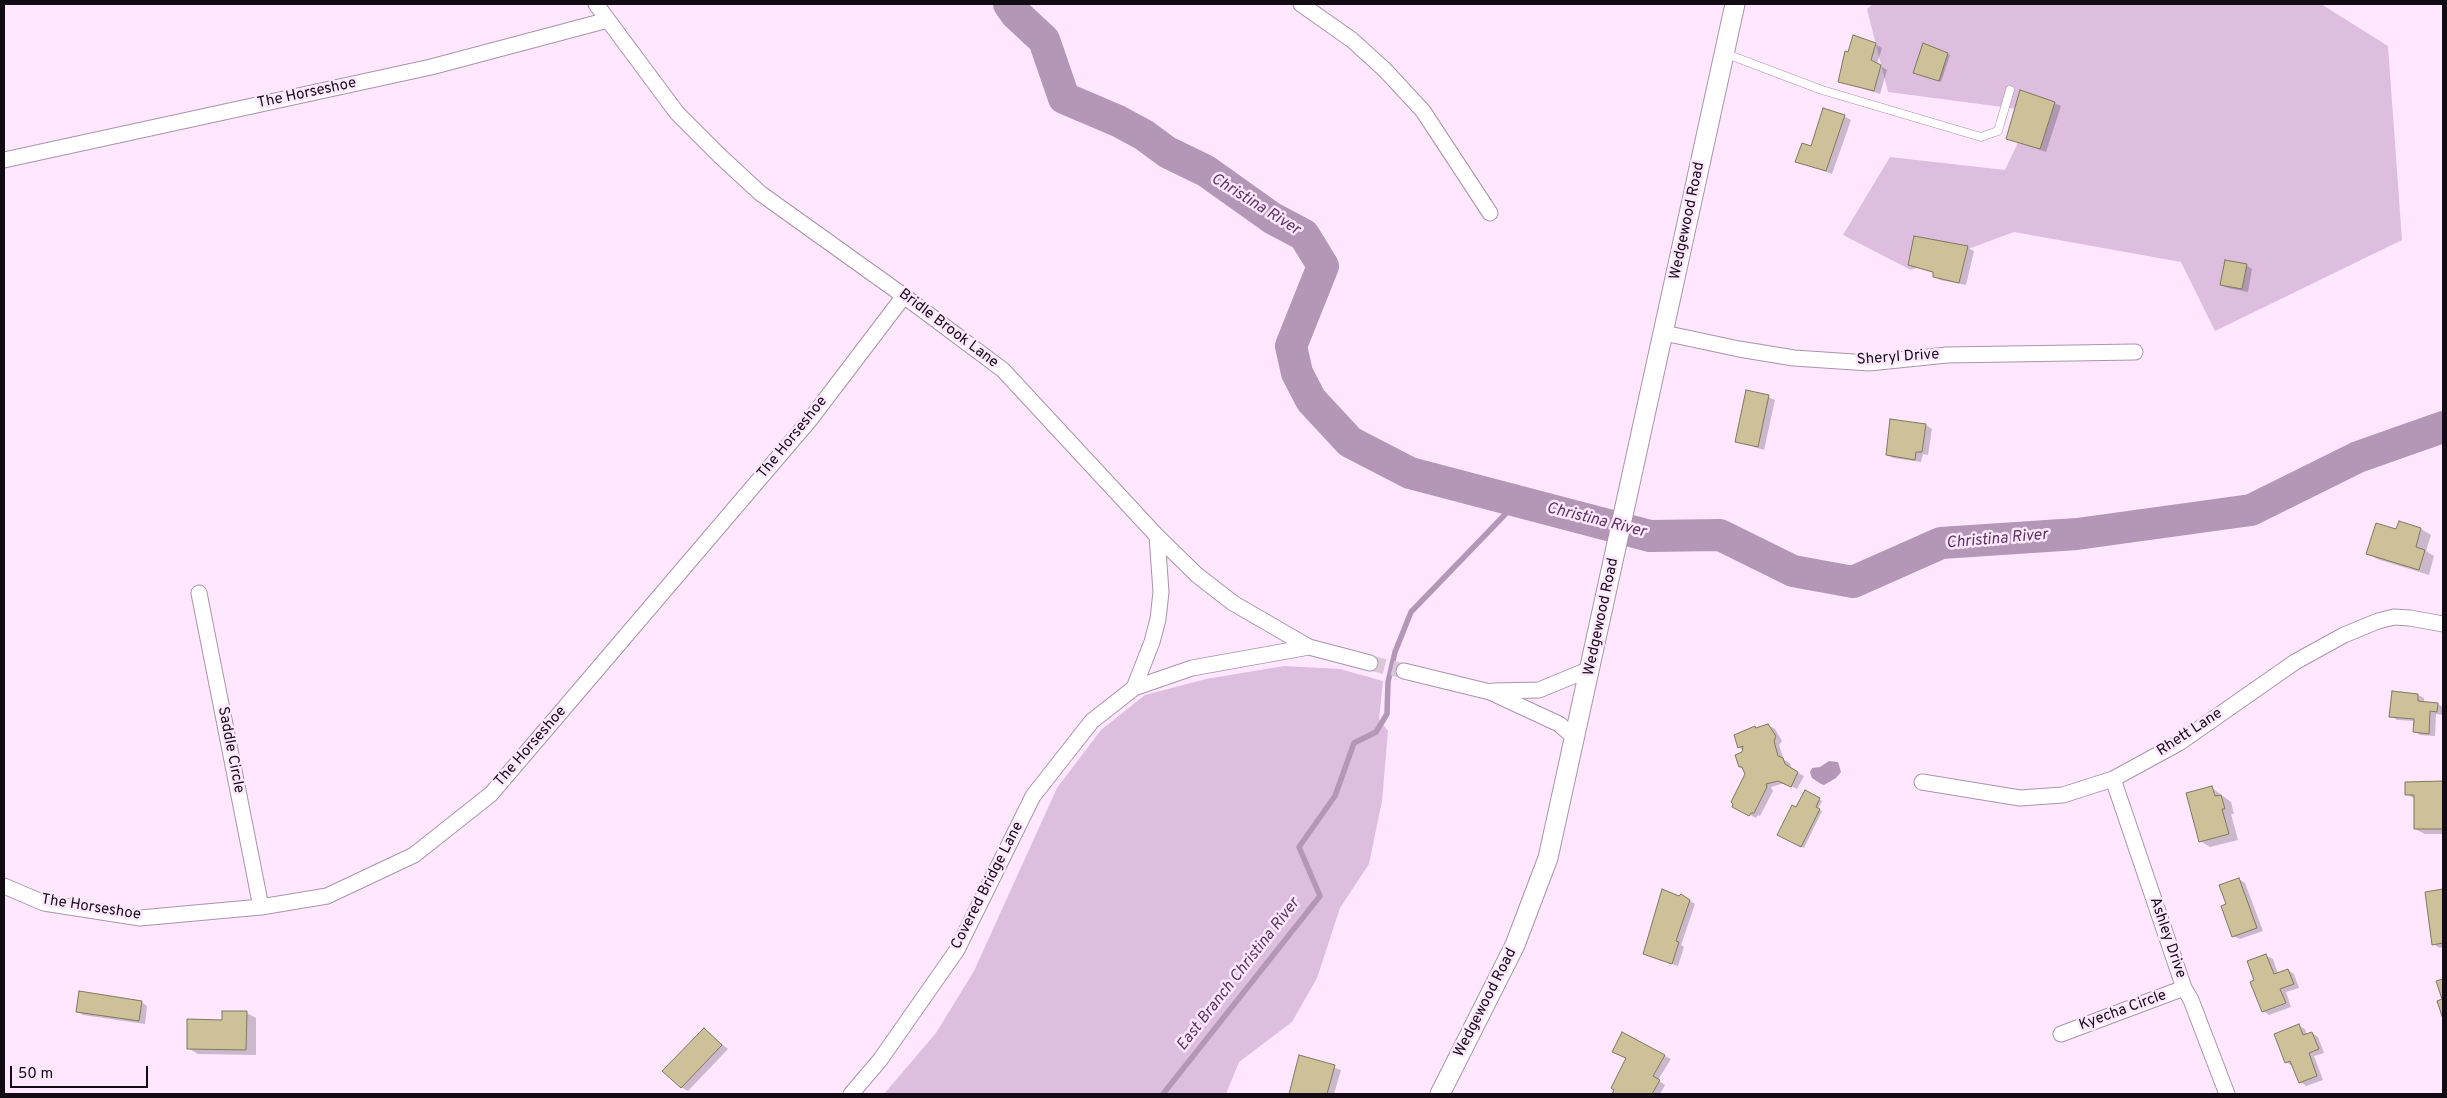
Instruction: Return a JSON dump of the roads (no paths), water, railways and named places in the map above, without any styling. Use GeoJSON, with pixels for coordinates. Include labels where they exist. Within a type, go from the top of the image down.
{"type":"FeatureCollection","features":[{"type":"Feature","properties":{"kind":"street","name":"Bridle Brook Lane"},"geometry":{"type":"LineString","coordinates":[[596,4],[677,113],[760,193],[904,296],[1002,370],[1157,536],[1197,575],[1234,602],[1309,647]]}},
{"type":"Feature","properties":{"kind":"street"},"geometry":{"type":"LineString","coordinates":[[1301,4],[1352,40],[1385,70],[1423,111],[1490,214]]}},
{"type":"Feature","properties":{"kind":"street","name":"Wedgewood Road"},"geometry":{"type":"LineString","coordinates":[[1440,1094],[1516,945],[1548,858],[1735,4]]}},
{"type":"Feature","properties":{"kind":"street","name":"The Horseshoe"},"geometry":{"type":"LineString","coordinates":[[4,160],[430,67],[608,20]]}},
{"type":"Feature","properties":{"kind":"street","name":"The Horseshoe"},"geometry":{"type":"LineString","coordinates":[[4,886],[44,903],[140,918],[261,907],[327,896],[414,855],[491,794],[809,421],[904,296]]}},
{"type":"Feature","properties":{"kind":"street","name":"Sheryl Drive"},"geometry":{"type":"LineString","coordinates":[[1664,333],[1739,350],[1794,358],[1869,363],[1947,355],[2135,352]]}},
{"type":"Feature","properties":{"kind":"street"},"geometry":{"type":"LineString","coordinates":[[1134,688],[1152,642],[1158,619],[1161,592],[1157,536]]}},
{"type":"Feature","properties":{"kind":"street","name":"Saddle Circle"},"geometry":{"type":"LineString","coordinates":[[199,593],[261,907]]}},
{"type":"Feature","properties":{"kind":"street","name":"Rhett Lane"},"geometry":{"type":"LineString","coordinates":[[1922,782],[2020,798],[2063,795],[2113,779],[2178,743],[2295,662],[2344,636],[2378,621],[2394,617],[2443,624]]}},
{"type":"Feature","properties":{"kind":"street","name":"Covered Bridge Lane"},"geometry":{"type":"LineString","coordinates":[[851,1094],[880,1060],[957,950],[1033,796],[1092,721],[1134,688],[1192,668],[1309,647],[1370,662]]}},
{"type":"Feature","properties":{"kind":"street"},"geometry":{"type":"LineString","coordinates":[[1490,692],[1539,690],[1590,669]]}},
{"type":"Feature","properties":{"kind":"street"},"geometry":{"type":"LineString","coordinates":[[1404,671],[1490,692],[1559,724],[1575,738]]}},
{"type":"Feature","properties":{"kind":"street","name":"Ashley Drive"},"geometry":{"type":"LineString","coordinates":[[2113,779],[2184,988],[2191,1000],[2226,1094]]}},
{"type":"Feature","properties":{"kind":"street","name":"Kyecha Circle"},"geometry":{"type":"LineString","coordinates":[[2061,1034],[2184,988]]}},
{"type":"Feature","properties":{"kind":"lane"},"geometry":{"type":"LineString","coordinates":[[1724,53],[1822,90],[1981,137],[1998,132],[2010,90]]}},
{"type":"Feature","properties":{"kind":"waterway","name":"Christina River"},"geometry":{"type":"LineString","coordinates":[[1009,4],[1016,14],[1044,40],[1064,98],[1118,121],[1144,135],[1167,152],[1206,171],[1272,218],[1304,235],[1323,266],[1291,346],[1297,373],[1311,400],[1350,442],[1410,473],[1650,536],[1720,535],[1793,571],[1853,582],[1941,543],[2077,534],[2251,510],[2358,457],[2443,427]]}},
{"type":"Feature","properties":{"kind":"waterway","name":"East Branch Christina River"},"geometry":{"type":"LineString","coordinates":[[1163,1094],[1320,896],[1299,847],[1335,796],[1354,743],[1376,732],[1387,714],[1388,682],[1395,652],[1411,612],[1519,500]]}},
{"type":"Feature","properties":{"kind":"tunnel"},"geometry":{"type":"LineString","coordinates":[[1370,663],[1404,671]]}}]}
